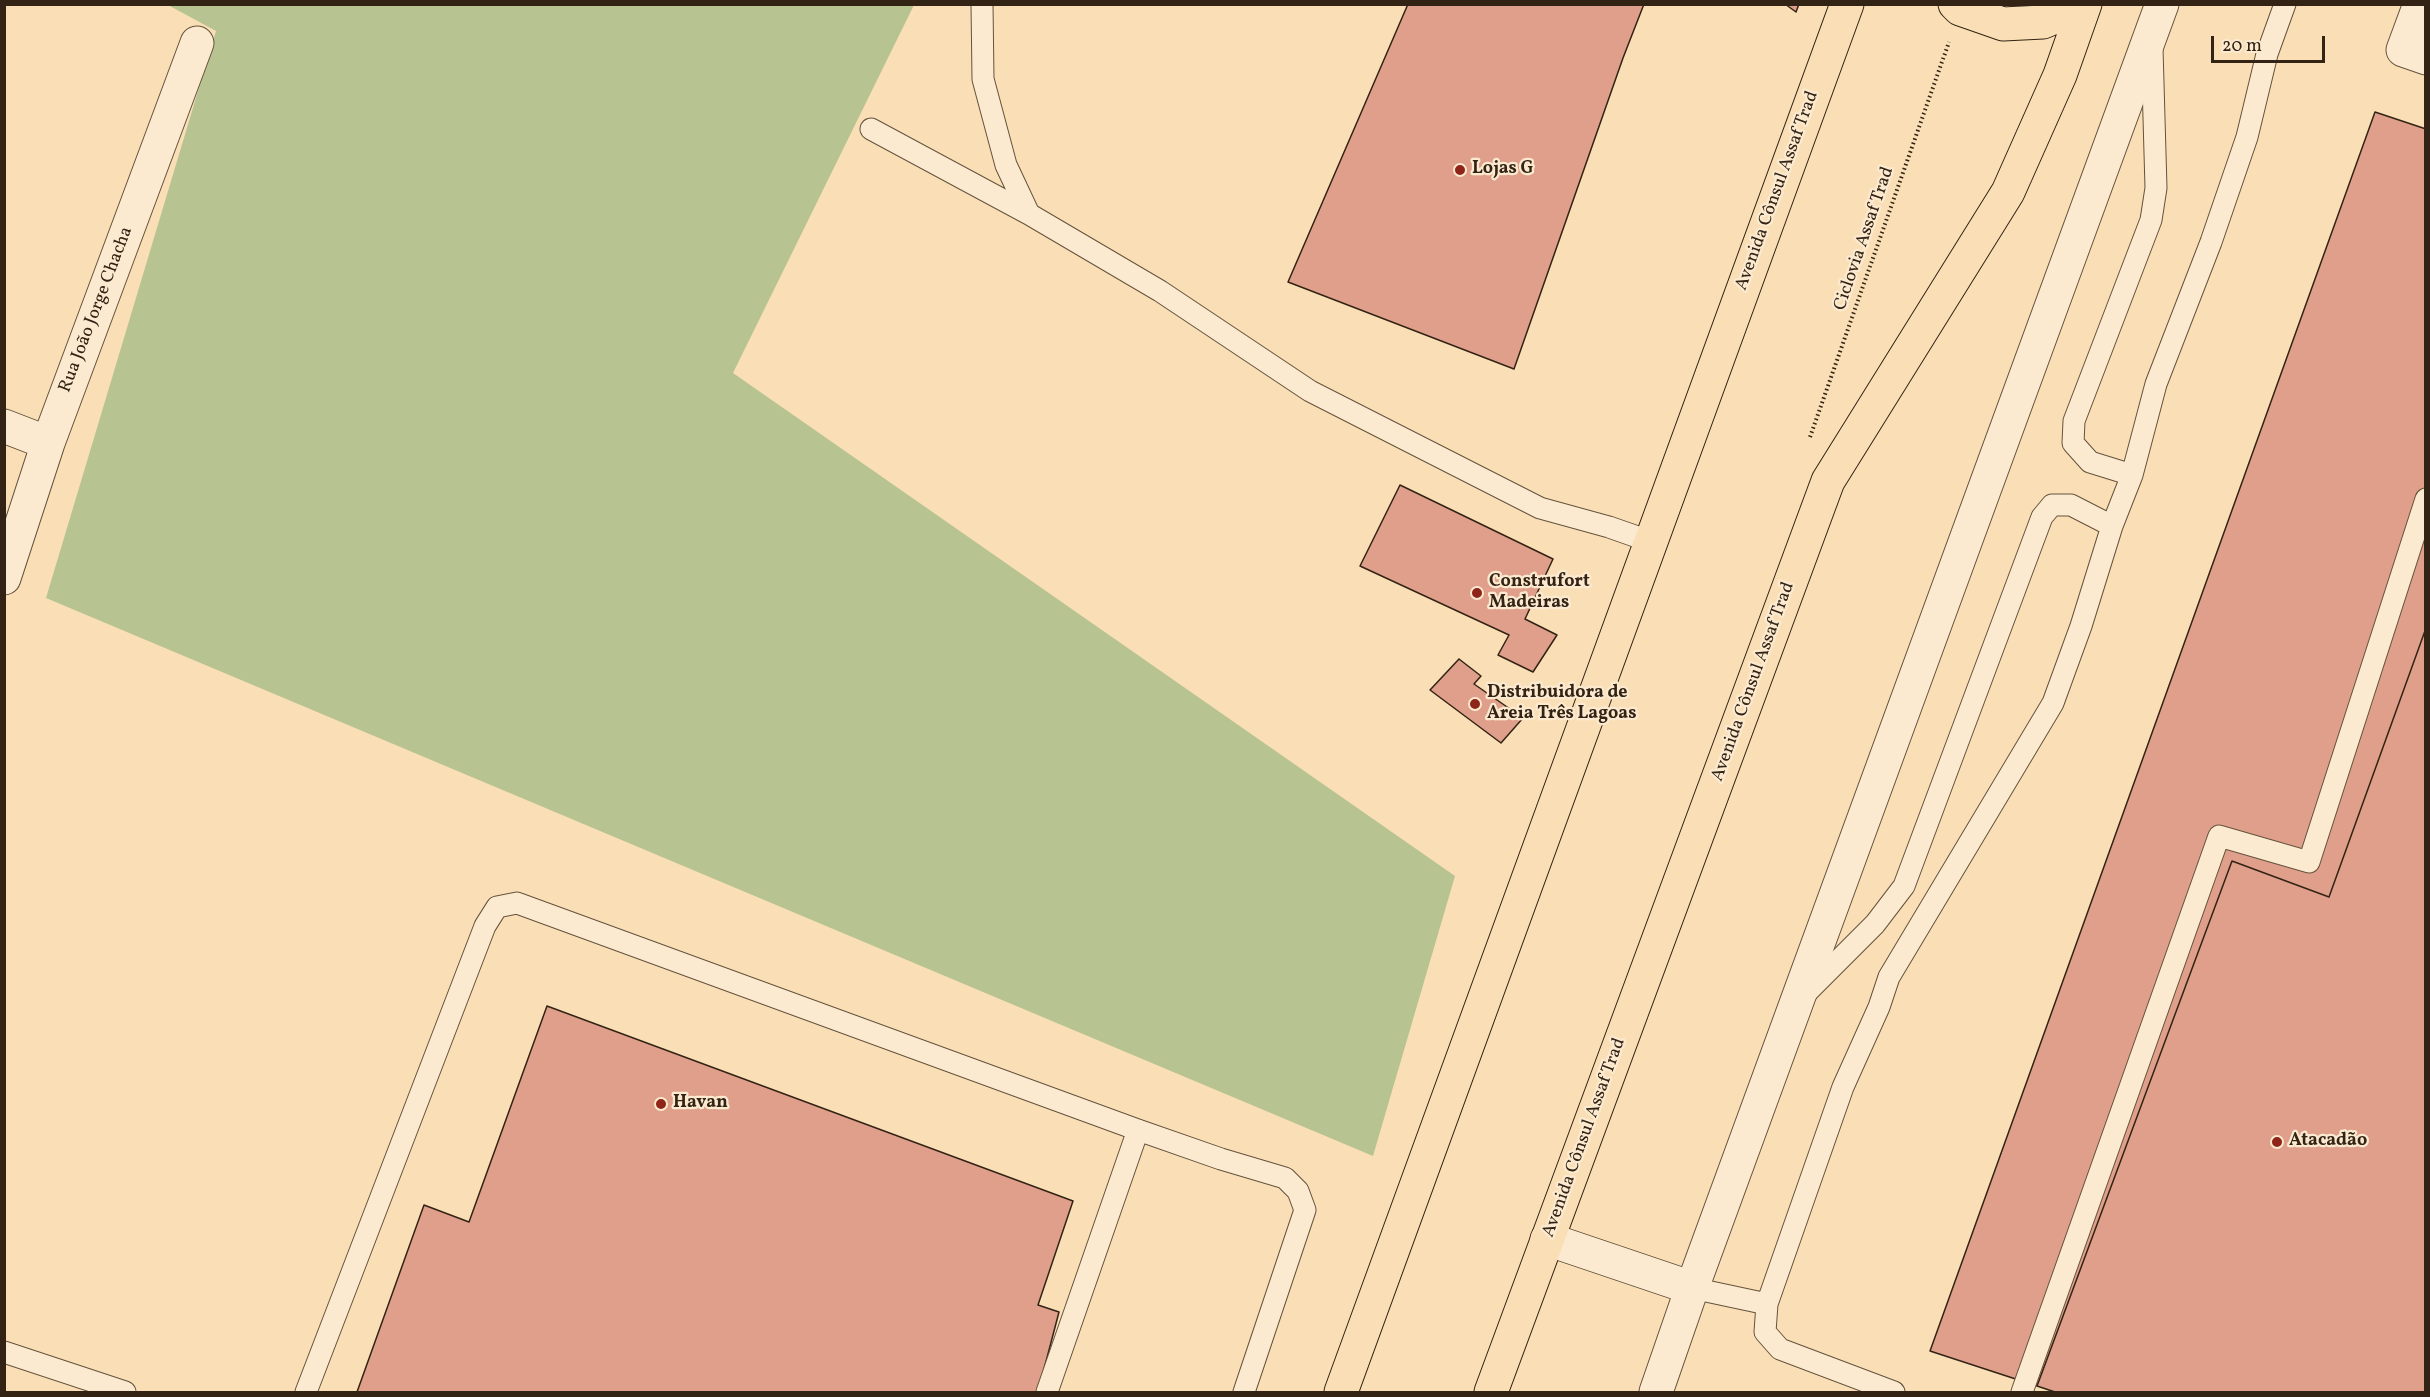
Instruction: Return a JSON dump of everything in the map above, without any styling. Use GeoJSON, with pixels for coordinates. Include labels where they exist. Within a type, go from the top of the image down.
{"type":"FeatureCollection","features":[{"type":"Feature","properties":{"kind":"main road","name":"Avenida Cônsul Assaf Trad"},"geometry":{"type":"LineString","coordinates":[[1341,1392],[1649,541],[1847,4]]}},
{"type":"Feature","properties":{"kind":"main road","name":"Avenida Cônsul Assaf Trad"},"geometry":{"type":"LineString","coordinates":[[1491,1392],[1828,481],[2008,192],[2060,75],[2085,4]]}},
{"type":"Feature","properties":{"kind":"main road"},"geometry":{"type":"LineString","coordinates":[[1958,7],[2003,24],[2043,22],[2085,4]]}},
{"type":"Feature","properties":{"kind":"street"},"geometry":{"type":"LineString","coordinates":[[2414,54],[2420,4]]}},
{"type":"Feature","properties":{"kind":"street"},"geometry":{"type":"LineString","coordinates":[[1656,1392],[1692,1288],[2157,19]]}},
{"type":"Feature","properties":{"kind":"street","name":"Rua João Jorge Chacha"},"geometry":{"type":"LineString","coordinates":[[4,578],[48,443],[197,43]]}},
{"type":"Feature","properties":{"kind":"street"},"geometry":{"type":"LineString","coordinates":[[4,426],[48,443]]}},
{"type":"Feature","properties":{"kind":"street"},"geometry":{"type":"LineString","coordinates":[[1547,1239],[1692,1288]]}},
{"type":"Feature","properties":{"kind":"lane"},"geometry":{"type":"LineString","coordinates":[[982,4],[983,78],[1005,165],[1029,214]]}},
{"type":"Feature","properties":{"kind":"lane"},"geometry":{"type":"LineString","coordinates":[[1894,1392],[1780,1349],[1765,1332],[1767,1304],[1843,1087],[1879,1006],[1889,977],[2054,703],[2112,526],[2132,475],[2157,384],[2211,242],[2247,136],[2267,54],[2285,4]]}},
{"type":"Feature","properties":{"kind":"lane"},"geometry":{"type":"LineString","coordinates":[[2132,475],[2090,462],[2073,443],[2074,421],[2151,220],[2156,188],[2157,19]]}},
{"type":"Feature","properties":{"kind":"lane"},"geometry":{"type":"LineString","coordinates":[[870,129],[1029,214],[1160,291],[1310,391],[1540,508],[1609,527],[1649,541]]}},
{"type":"Feature","properties":{"kind":"lane"},"geometry":{"type":"LineString","coordinates":[[2022,1392],[2219,836],[2309,862],[2426,499]]}},
{"type":"Feature","properties":{"kind":"lane"},"geometry":{"type":"LineString","coordinates":[[1798,1000],[1875,924],[1904,886],[2042,517],[2052,505],[2071,505],[2112,526]]}},
{"type":"Feature","properties":{"kind":"lane"},"geometry":{"type":"LineString","coordinates":[[306,1392],[481,937],[497,907],[517,903],[1138,1130],[1221,1159],[1286,1178],[1298,1191],[1305,1210],[1244,1392]]}},
{"type":"Feature","properties":{"kind":"lane"},"geometry":{"type":"LineString","coordinates":[[1047,1392],[1138,1130]]}},
{"type":"Feature","properties":{"kind":"lane"},"geometry":{"type":"LineString","coordinates":[[1692,1288],[1767,1304]]}},
{"type":"Feature","properties":{"kind":"lane"},"geometry":{"type":"LineString","coordinates":[[4,1352],[125,1392]]}},
{"type":"Feature","properties":{"kind":"path","name":"Ciclovia Assaf Trad"},"geometry":{"type":"LineString","coordinates":[[1828,481],[1809,440],[1958,7]]}},
{"type":"Feature","properties":{"kind":"green space"},"geometry":{"type":"Polygon","coordinates":[[[168,5],[914,5],[733,373],[1455,876],[1373,1156],[46,598],[216,31],[168,5]]]}},
{"type":"Feature","properties":{"kind":"building","name":"Lojas G"},"geometry":{"type":"Polygon","coordinates":[[[1408,4],[1644,4],[1514,369],[1288,282],[1408,4]]]}},
{"type":"Feature","properties":{"kind":"building"},"geometry":{"type":"Polygon","coordinates":[[[1785,4],[1799,4],[1796,12],[1785,4]]]}},
{"type":"Feature","properties":{"kind":"building"},"geometry":{"type":"Polygon","coordinates":[[[2375,112],[2426,129],[2426,628],[2329,897],[2232,861],[2037,1386],[1930,1351],[2375,112]]]}},
{"type":"Feature","properties":{"kind":"building","name":"Construfort Madeiras"},"geometry":{"type":"Polygon","coordinates":[[[1400,485],[1553,559],[1525,619],[1557,635],[1533,672],[1498,655],[1509,635],[1360,566],[1400,485]]]}},
{"type":"Feature","properties":{"kind":"building","name":"Atacadão"},"geometry":{"type":"Polygon","coordinates":[[[2426,628],[2426,1392],[2055,1392],[2037,1386],[2232,861],[2329,897],[2426,628]]]}},
{"type":"Feature","properties":{"kind":"building","name":"Distribuidora de Areia Três Lagoas"},"geometry":{"type":"Polygon","coordinates":[[[1459,659],[1481,676],[1474,684],[1523,718],[1501,743],[1430,690],[1459,659]]]}},
{"type":"Feature","properties":{"kind":"building","name":"Havan"},"geometry":{"type":"Polygon","coordinates":[[[547,1006],[1073,1201],[1038,1305],[1059,1312],[1038,1392],[357,1392],[424,1205],[469,1222],[547,1006]]]}},
{"type":"Feature","properties":{"kind":"place","name":"Lojas G"},"geometry":{"type":"Point","coordinates":[1460,170]}},
{"type":"Feature","properties":{"kind":"place","name":"Construfort Madeiras"},"geometry":{"type":"Point","coordinates":[1477,593]}},
{"type":"Feature","properties":{"kind":"place","name":"Distribuidora de Areia Três Lagoas"},"geometry":{"type":"Point","coordinates":[1475,704]}},
{"type":"Feature","properties":{"kind":"place","name":"Havan"},"geometry":{"type":"Point","coordinates":[661,1104]}},
{"type":"Feature","properties":{"kind":"place","name":"Atacadão"},"geometry":{"type":"Point","coordinates":[2277,1142]}}]}
